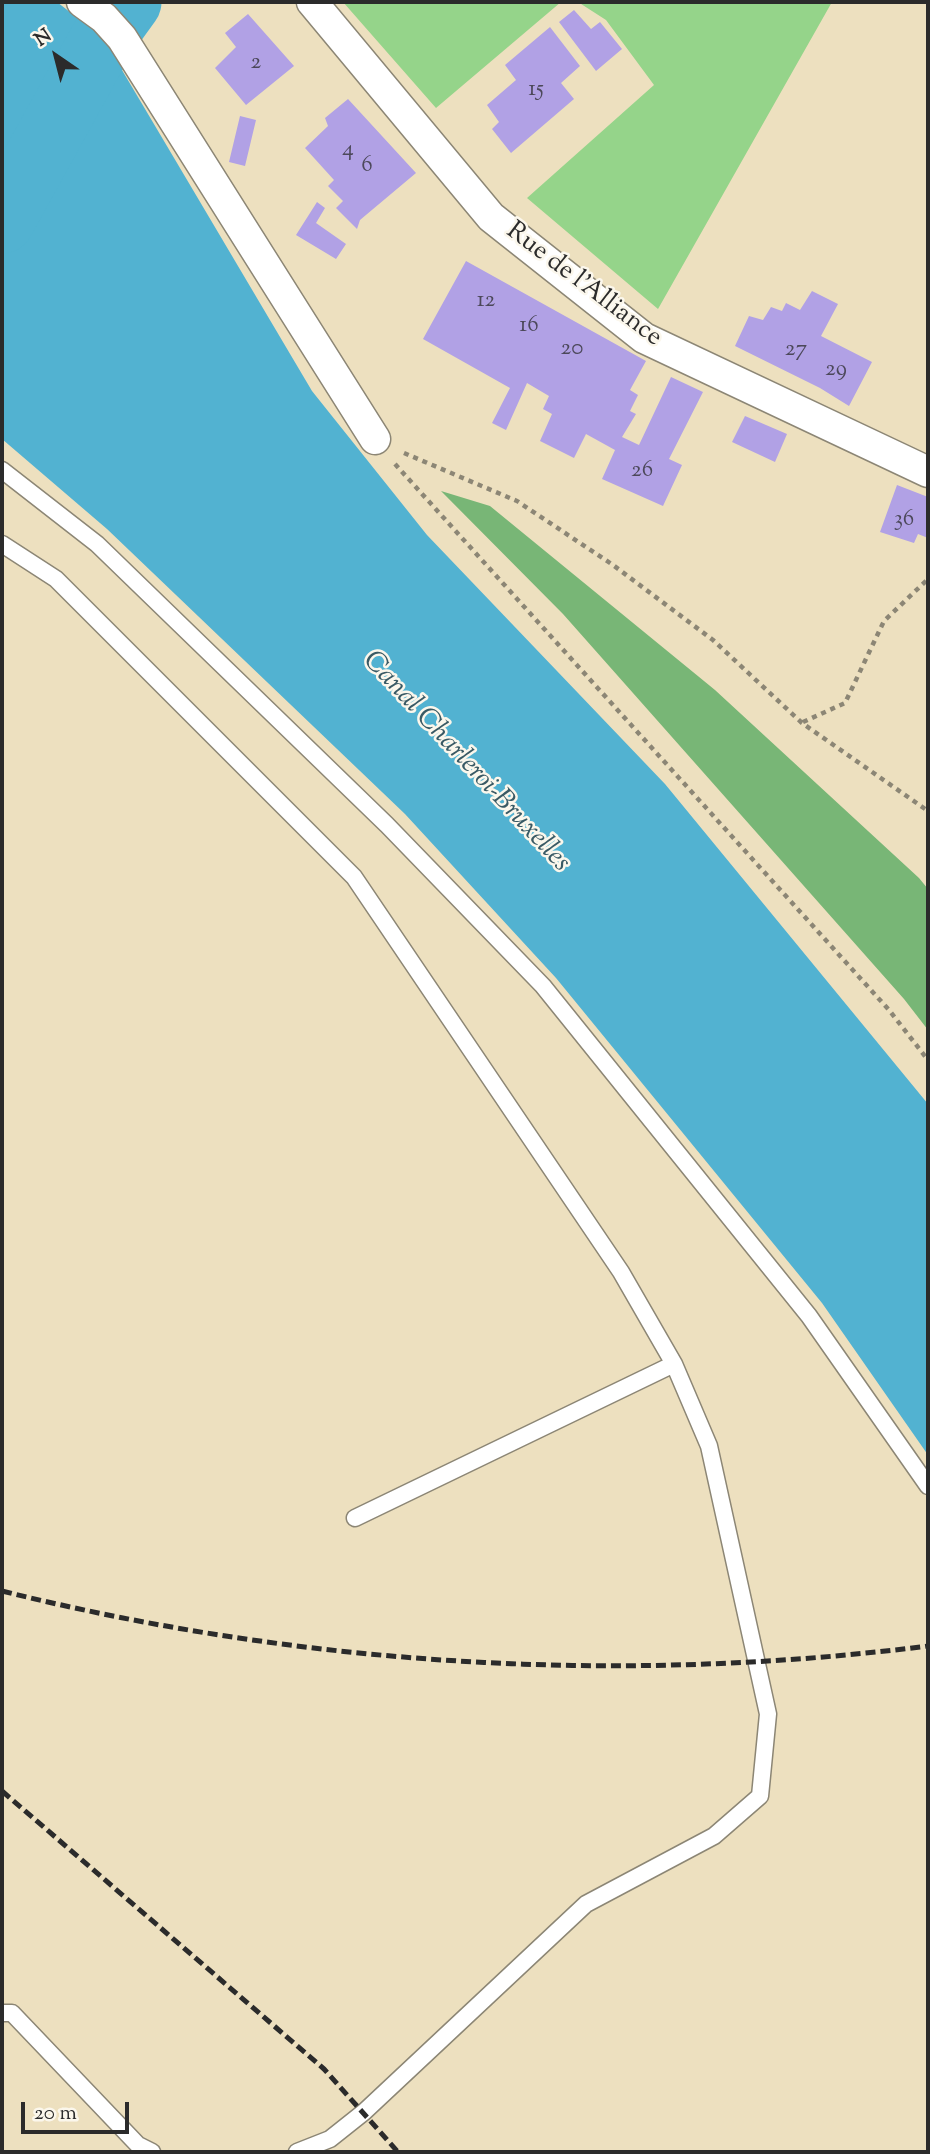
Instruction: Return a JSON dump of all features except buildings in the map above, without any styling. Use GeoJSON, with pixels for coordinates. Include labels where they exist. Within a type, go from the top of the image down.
{"type":"FeatureCollection","features":[{"type":"Feature","properties":{"kind":"street","name":"Rue de l'Alliance"},"geometry":{"type":"LineString","coordinates":[[312,2],[491,217],[644,338],[928,472]]}},
{"type":"Feature","properties":{"kind":"street"},"geometry":{"type":"LineString","coordinates":[[103,19],[375,439]]}},
{"type":"Feature","properties":{"kind":"lane"},"geometry":{"type":"LineString","coordinates":[[2,470],[97,544],[387,825],[543,986],[808,1316],[928,1486]]}},
{"type":"Feature","properties":{"kind":"lane"},"geometry":{"type":"LineString","coordinates":[[2,544],[56,579],[354,877],[621,1272],[674,1364],[709,1446],[768,1714],[760,1796],[714,1836],[586,1904],[365,2112],[330,2139],[297,2152]]}},
{"type":"Feature","properties":{"kind":"lane"},"geometry":{"type":"LineString","coordinates":[[355,1518],[674,1364]]}},
{"type":"Feature","properties":{"kind":"lane"},"geometry":{"type":"LineString","coordinates":[[2,2013],[12,2013],[138,2145],[152,2152]]}},
{"type":"Feature","properties":{"kind":"path"},"geometry":{"type":"LineString","coordinates":[[375,439],[447,474],[517,501],[613,565],[713,640],[802,723],[928,811]]}},
{"type":"Feature","properties":{"kind":"path"},"geometry":{"type":"LineString","coordinates":[[375,439],[889,1010],[928,1060]]}},
{"type":"Feature","properties":{"kind":"path"},"geometry":{"type":"LineString","coordinates":[[802,723],[845,703],[884,621],[928,579]]}},
{"type":"Feature","properties":{"kind":"green space"},"geometry":{"type":"Polygon","coordinates":[[[343,2],[561,2],[436,108],[343,2]]]}},
{"type":"Feature","properties":{"kind":"green space"},"geometry":{"type":"Polygon","coordinates":[[[578,2],[832,2],[658,309],[527,198],[654,85],[606,20],[578,2]]]}},
{"type":"Feature","properties":{"kind":"green space"},"geometry":{"type":"Polygon","coordinates":[[[441,491],[490,506],[715,690],[919,878],[928,889],[928,1030],[904,999],[563,614],[441,491]]]}},
{"type":"Feature","properties":{"kind":"water","name":"Canal Charleroi-Bruxelles"},"geometry":{"type":"Polygon","coordinates":[[[2,2],[57,2],[103,38],[312,391],[427,535],[665,784],[928,1104],[928,1455],[822,1303],[556,978],[405,814],[107,529],[2,439],[2,2]]]}},
{"type":"Feature","properties":{"kind":"waterway"},"geometry":{"type":"LineString","coordinates":[[2,221],[103,38],[129,2]]}},
{"type":"Feature","properties":{"kind":"railway"},"geometry":{"type":"LineString","coordinates":[[2,1591],[230,1637],[346,1652],[462,1661],[579,1666],[696,1664],[812,1658],[928,1646]]}},
{"type":"Feature","properties":{"kind":"railway"},"geometry":{"type":"LineString","coordinates":[[2,1791],[324,2069],[398,2152]]}}]}
